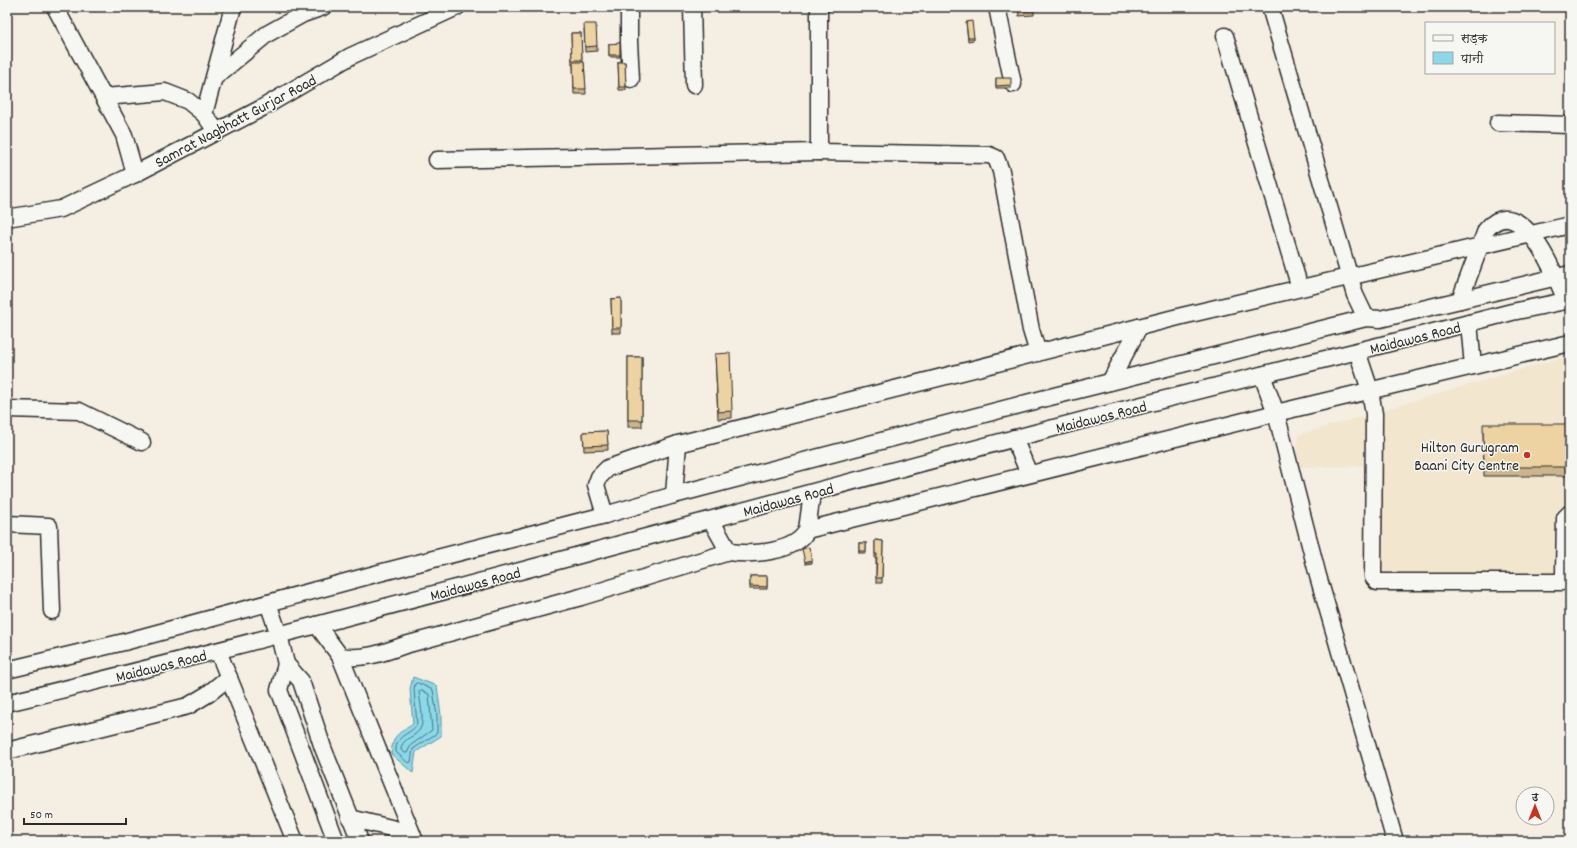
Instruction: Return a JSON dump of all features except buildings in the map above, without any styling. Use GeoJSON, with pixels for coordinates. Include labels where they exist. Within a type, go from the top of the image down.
{"type":"FeatureCollection","features":[{"type":"Feature","properties":{"kind":"street"},"geometry":{"type":"LineString","coordinates":[[55,7],[124,136],[135,174]]}},
{"type":"Feature","properties":{"kind":"street"},"geometry":{"type":"LineString","coordinates":[[204,114],[233,7]]}},
{"type":"Feature","properties":{"kind":"street"},"geometry":{"type":"LineString","coordinates":[[215,77],[267,34],[303,14],[323,7]]}},
{"type":"Feature","properties":{"kind":"street","name":"Samrat Nagbhatt Gurjar Road"},"geometry":{"type":"LineString","coordinates":[[7,218],[61,208],[135,174],[262,108],[351,56],[457,7]]}},
{"type":"Feature","properties":{"kind":"street"},"geometry":{"type":"LineString","coordinates":[[629,7],[631,79]]}},
{"type":"Feature","properties":{"kind":"street"},"geometry":{"type":"LineString","coordinates":[[692,7],[694,85]]}},
{"type":"Feature","properties":{"kind":"street"},"geometry":{"type":"LineString","coordinates":[[819,7],[819,152]]}},
{"type":"Feature","properties":{"kind":"street"},"geometry":{"type":"LineString","coordinates":[[997,7],[1013,84]]}},
{"type":"Feature","properties":{"kind":"street"},"geometry":{"type":"LineString","coordinates":[[1270,7],[1355,295],[1366,318]]}},
{"type":"Feature","properties":{"kind":"street"},"geometry":{"type":"LineString","coordinates":[[1225,36],[1300,288]]}},
{"type":"Feature","properties":{"kind":"street"},"geometry":{"type":"LineString","coordinates":[[104,97],[165,92],[188,101],[204,114],[217,132]]}},
{"type":"Feature","properties":{"kind":"street"},"geometry":{"type":"LineString","coordinates":[[1498,123],[1570,125]]}},
{"type":"Feature","properties":{"kind":"street"},"geometry":{"type":"LineString","coordinates":[[437,160],[819,152],[989,155],[996,158],[1001,171],[1031,330],[1038,353]]}},
{"type":"Feature","properties":{"kind":"street"},"geometry":{"type":"LineString","coordinates":[[1460,300],[1486,230],[1493,222],[1502,218],[1512,219],[1521,224],[1531,234],[1564,276],[1568,301]]}},
{"type":"Feature","properties":{"kind":"street"},"geometry":{"type":"LineString","coordinates":[[605,515],[596,485],[599,477],[608,468],[678,444],[1139,327],[1570,225]]}},
{"type":"Feature","properties":{"kind":"street","name":"Maidawas Road"},"geometry":{"type":"LineString","coordinates":[[7,670],[124,642],[605,515],[674,495],[1110,382],[1366,318],[1380,319],[1564,276]]}},
{"type":"Feature","properties":{"kind":"street","name":"Maidawas Road"},"geometry":{"type":"LineString","coordinates":[[7,704],[317,625],[1014,438],[1512,312],[1568,301]]}},
{"type":"Feature","properties":{"kind":"street"},"geometry":{"type":"LineString","coordinates":[[1469,323],[1473,366]]}},
{"type":"Feature","properties":{"kind":"street"},"geometry":{"type":"LineString","coordinates":[[1110,382],[1139,327]]}},
{"type":"Feature","properties":{"kind":"street"},"geometry":{"type":"LineString","coordinates":[[807,530],[1276,413],[1570,343]]}},
{"type":"Feature","properties":{"kind":"street"},"geometry":{"type":"LineString","coordinates":[[1357,352],[1370,390],[1374,414],[1373,576],[1377,582],[1562,582],[1564,574],[1565,518],[1570,513]]}},
{"type":"Feature","properties":{"kind":"street"},"geometry":{"type":"LineString","coordinates":[[1262,375],[1276,413],[1318,576],[1394,841]]}},
{"type":"Feature","properties":{"kind":"street"},"geometry":{"type":"LineString","coordinates":[[7,410],[79,411],[142,442]]}},
{"type":"Feature","properties":{"kind":"street"},"geometry":{"type":"LineString","coordinates":[[1014,438],[1029,474]]}},
{"type":"Feature","properties":{"kind":"street"},"geometry":{"type":"LineString","coordinates":[[674,495],[678,444]]}},
{"type":"Feature","properties":{"kind":"street"},"geometry":{"type":"LineString","coordinates":[[340,656],[353,658],[382,653],[405,645],[581,597],[729,552],[742,554],[764,553],[792,544],[804,537],[807,530],[812,493]]}},
{"type":"Feature","properties":{"kind":"street"},"geometry":{"type":"LineString","coordinates":[[711,520],[729,552]]}},
{"type":"Feature","properties":{"kind":"street"},"geometry":{"type":"LineString","coordinates":[[7,524],[49,526],[52,611]]}},
{"type":"Feature","properties":{"kind":"street"},"geometry":{"type":"LineString","coordinates":[[268,603],[279,635],[286,664],[301,681],[323,748],[360,841]]}},
{"type":"Feature","properties":{"kind":"street"},"geometry":{"type":"LineString","coordinates":[[317,625],[340,656],[413,837]]}},
{"type":"Feature","properties":{"kind":"street"},"geometry":{"type":"LineString","coordinates":[[218,651],[295,841]]}},
{"type":"Feature","properties":{"kind":"street"},"geometry":{"type":"LineString","coordinates":[[286,664],[279,690],[336,841]]}},
{"type":"Feature","properties":{"kind":"street"},"geometry":{"type":"LineString","coordinates":[[7,751],[188,706],[208,694],[229,677]]}},
{"type":"Feature","properties":{"kind":"street"},"geometry":{"type":"LineString","coordinates":[[350,818],[413,837]]}},
{"type":"Feature","properties":{"kind":"shaded area"},"geometry":{"type":"Polygon","coordinates":[[[1570,355],[1570,590],[1366,588],[1366,466],[1296,467],[1298,435],[1570,355]]]}},
{"type":"Feature","properties":{"kind":"water"},"geometry":{"type":"Polygon","coordinates":[[[413,677],[437,686],[441,715],[441,736],[416,752],[413,773],[391,754],[393,742],[397,735],[413,724],[410,689],[413,677]]]}},
{"type":"Feature","properties":{"kind":"place","name":"Hilton Gurugram Baani City Centre"},"geometry":{"type":"Point","coordinates":[1527,455]}}]}
